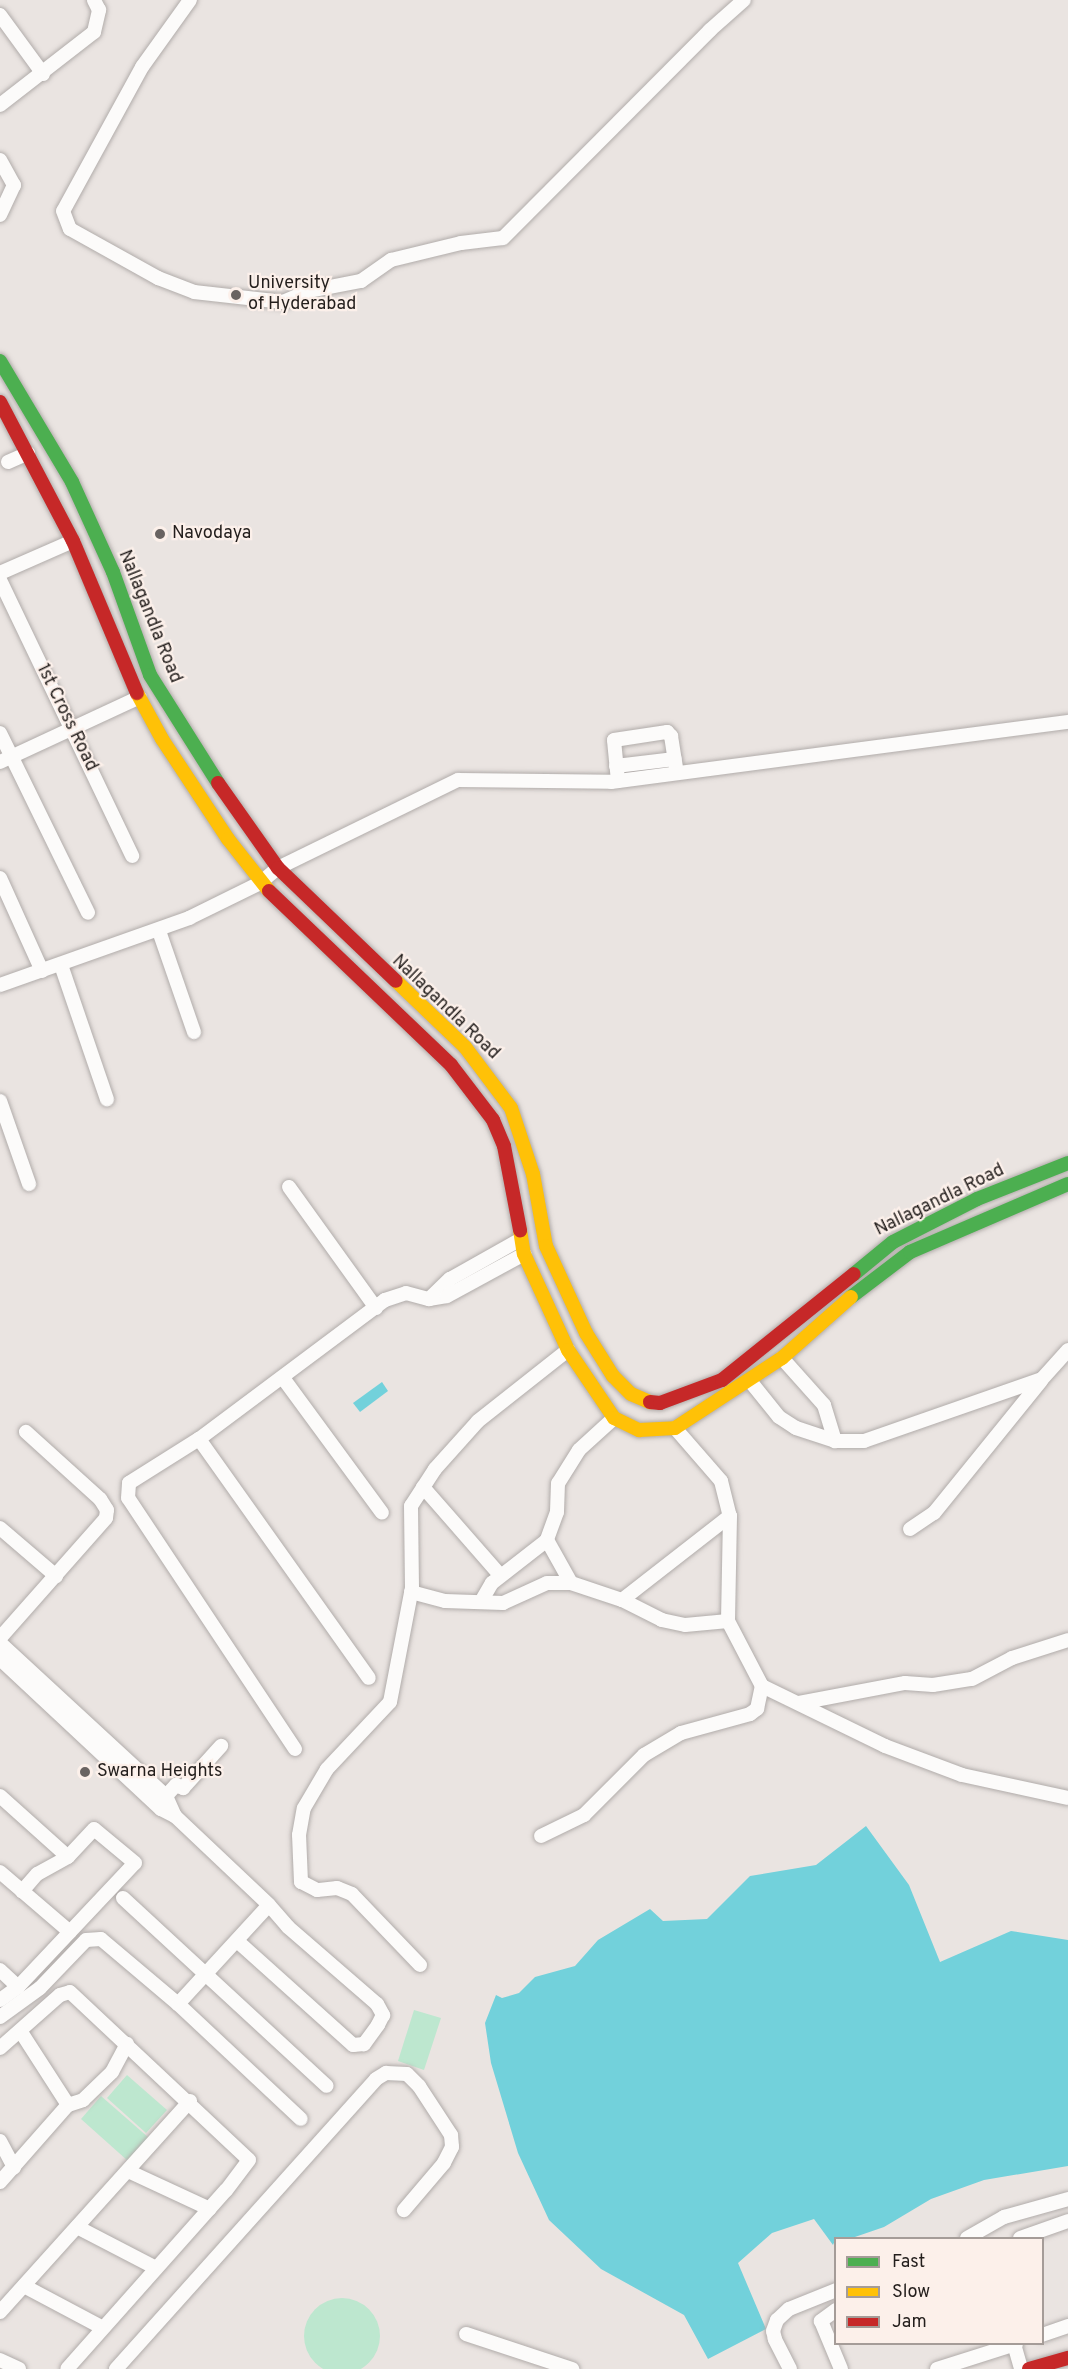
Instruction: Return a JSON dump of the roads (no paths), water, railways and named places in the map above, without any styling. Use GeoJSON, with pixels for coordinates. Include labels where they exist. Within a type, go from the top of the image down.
{"type":"FeatureCollection","features":[{"type":"Feature","properties":{"kind":"main road","name":"Nallagandla Road"},"geometry":{"type":"LineString","coordinates":[[0,361],[72,482],[113,572],[150,675],[220,788],[278,868],[490,1077],[511,1108],[533,1174],[546,1246],[586,1333],[613,1376],[631,1394],[647,1402],[660,1403],[722,1380],[865,1261],[915,1230],[977,1199],[1068,1163]]}},
{"type":"Feature","properties":{"kind":"main road","name":"Nallagandla Road"},"geometry":{"type":"LineString","coordinates":[[0,402],[73,541],[140,697],[162,739],[260,883],[451,1065],[493,1120],[504,1146],[524,1254],[568,1350],[614,1418],[639,1430],[675,1428],[782,1358],[875,1276],[910,1252],[1067,1188]]}},
{"type":"Feature","properties":{"kind":"main road"},"geometry":{"type":"LineString","coordinates":[[865,1261],[875,1276]]}},
{"type":"Feature","properties":{"kind":"main road"},"geometry":{"type":"LineString","coordinates":[[1029,2369],[1068,2358]]}},
{"type":"Feature","properties":{"kind":"street"},"geometry":{"type":"LineString","coordinates":[[0,105],[43,74],[94,32],[99,10],[94,0]]}},
{"type":"Feature","properties":{"kind":"street"},"geometry":{"type":"LineString","coordinates":[[190,0],[141,67],[63,211],[70,229],[77,234],[158,278],[194,292],[283,302],[309,291],[361,281],[391,260],[462,243],[503,238],[710,30],[744,0]]}},
{"type":"Feature","properties":{"kind":"street"},"geometry":{"type":"LineString","coordinates":[[0,15],[43,74]]}},
{"type":"Feature","properties":{"kind":"street"},"geometry":{"type":"LineString","coordinates":[[0,160],[14,185],[0,215]]}},
{"type":"Feature","properties":{"kind":"street"},"geometry":{"type":"LineString","coordinates":[[3,466],[28,453]]}},
{"type":"Feature","properties":{"kind":"street"},"geometry":{"type":"LineString","coordinates":[[0,573],[73,541]]}},
{"type":"Feature","properties":{"kind":"street","name":"1st Cross Road"},"geometry":{"type":"LineString","coordinates":[[0,580],[132,856]]}},
{"type":"Feature","properties":{"kind":"street"},"geometry":{"type":"LineString","coordinates":[[6,760],[140,697]]}},
{"type":"Feature","properties":{"kind":"street"},"geometry":{"type":"LineString","coordinates":[[0,985],[159,931],[260,883],[278,868],[458,780],[618,781],[1068,722]]}},
{"type":"Feature","properties":{"kind":"street"},"geometry":{"type":"LineString","coordinates":[[618,781],[614,740],[667,732],[677,773]]}},
{"type":"Feature","properties":{"kind":"street"},"geometry":{"type":"LineString","coordinates":[[0,733],[6,760],[88,913]]}},
{"type":"Feature","properties":{"kind":"street"},"geometry":{"type":"LineString","coordinates":[[616,766],[675,759]]}},
{"type":"Feature","properties":{"kind":"street"},"geometry":{"type":"LineString","coordinates":[[641,763],[643,777]]}},
{"type":"Feature","properties":{"kind":"street"},"geometry":{"type":"LineString","coordinates":[[0,878],[42,971]]}},
{"type":"Feature","properties":{"kind":"street"},"geometry":{"type":"LineString","coordinates":[[159,931],[194,1032]]}},
{"type":"Feature","properties":{"kind":"street"},"geometry":{"type":"LineString","coordinates":[[61,964],[107,1099]]}},
{"type":"Feature","properties":{"kind":"street"},"geometry":{"type":"LineString","coordinates":[[0,1101],[29,1184]]}},
{"type":"Feature","properties":{"kind":"street"},"geometry":{"type":"LineString","coordinates":[[289,1187],[376,1308]]}},
{"type":"Feature","properties":{"kind":"street"},"geometry":{"type":"LineString","coordinates":[[429,1299],[450,1279],[521,1239]]}},
{"type":"Feature","properties":{"kind":"street"},"geometry":{"type":"LineString","coordinates":[[295,1749],[128,1498],[129,1484],[198,1439],[376,1308],[406,1293],[429,1299],[447,1296],[524,1254]]}},
{"type":"Feature","properties":{"kind":"street"},"geometry":{"type":"LineString","coordinates":[[420,1965],[352,1894],[337,1888],[317,1890],[301,1882],[299,1835],[311,1791],[327,1768],[390,1702],[411,1592],[408,1513],[423,1487],[476,1418],[568,1350]]}},
{"type":"Feature","properties":{"kind":"street"},"geometry":{"type":"LineString","coordinates":[[910,1528],[940,1507],[1068,1350]]}},
{"type":"Feature","properties":{"kind":"street"},"geometry":{"type":"LineString","coordinates":[[782,1358],[824,1405],[835,1441]]}},
{"type":"Feature","properties":{"kind":"street"},"geometry":{"type":"LineString","coordinates":[[283,1378],[382,1514]]}},
{"type":"Feature","properties":{"kind":"street"},"geometry":{"type":"LineString","coordinates":[[750,1381],[779,1417],[796,1428],[835,1441],[864,1441],[896,1432],[1042,1380]]}},
{"type":"Feature","properties":{"kind":"street"},"geometry":{"type":"LineString","coordinates":[[482,1600],[501,1576],[547,1540],[557,1512],[558,1483],[579,1450],[614,1418]]}},
{"type":"Feature","properties":{"kind":"street"},"geometry":{"type":"LineString","coordinates":[[675,1428],[721,1481],[730,1516],[728,1621],[762,1686],[885,1746],[962,1775],[1068,1798]]}},
{"type":"Feature","properties":{"kind":"street"},"geometry":{"type":"LineString","coordinates":[[0,1638],[102,1526],[107,1510],[26,1432]]}},
{"type":"Feature","properties":{"kind":"street"},"geometry":{"type":"LineString","coordinates":[[198,1439],[369,1678]]}},
{"type":"Feature","properties":{"kind":"street"},"geometry":{"type":"LineString","coordinates":[[423,1487],[501,1576]]}},
{"type":"Feature","properties":{"kind":"street"},"geometry":{"type":"LineString","coordinates":[[622,1600],[730,1516]]}},
{"type":"Feature","properties":{"kind":"street"},"geometry":{"type":"LineString","coordinates":[[0,1528],[56,1576]]}},
{"type":"Feature","properties":{"kind":"street"},"geometry":{"type":"LineString","coordinates":[[547,1540],[571,1582]]}},
{"type":"Feature","properties":{"kind":"street"},"geometry":{"type":"LineString","coordinates":[[411,1592],[445,1601],[482,1600],[503,1603],[547,1583],[571,1582],[622,1600],[662,1620],[685,1625],[728,1621]]}},
{"type":"Feature","properties":{"kind":"street"},"geometry":{"type":"LineString","coordinates":[[799,1703],[883,1686],[972,1679],[1012,1658],[1068,1640]]}},
{"type":"Feature","properties":{"kind":"street"},"geometry":{"type":"LineString","coordinates":[[0,1643],[166,1796],[175,1816]]}},
{"type":"Feature","properties":{"kind":"street"},"geometry":{"type":"LineString","coordinates":[[0,1659],[161,1809],[175,1816],[269,1905],[288,1927],[383,2010],[378,2025],[364,2044],[353,2045],[237,1941]]}},
{"type":"Feature","properties":{"kind":"street"},"geometry":{"type":"LineString","coordinates":[[541,1836],[584,1815],[644,1755],[681,1733],[750,1714],[757,1708],[762,1686]]}},
{"type":"Feature","properties":{"kind":"street"},"geometry":{"type":"LineString","coordinates":[[166,1796],[176,1785],[183,1788],[221,1746]]}},
{"type":"Feature","properties":{"kind":"street"},"geometry":{"type":"LineString","coordinates":[[152,1783],[162,1772]]}},
{"type":"Feature","properties":{"kind":"street"},"geometry":{"type":"LineString","coordinates":[[0,1796],[68,1857]]}},
{"type":"Feature","properties":{"kind":"street"},"geometry":{"type":"LineString","coordinates":[[0,2000],[18,1987],[135,1863],[94,1829],[68,1857],[37,1874],[22,1891]]}},
{"type":"Feature","properties":{"kind":"street"},"geometry":{"type":"LineString","coordinates":[[0,1872],[70,1932]]}},
{"type":"Feature","properties":{"kind":"street"},"geometry":{"type":"LineString","coordinates":[[123,1898],[327,2086]]}},
{"type":"Feature","properties":{"kind":"street"},"geometry":{"type":"LineString","coordinates":[[178,2004],[269,1905]]}},
{"type":"Feature","properties":{"kind":"street"},"geometry":{"type":"LineString","coordinates":[[0,2017],[40,1988],[86,1940],[95,1938],[178,2004],[301,2119]]}},
{"type":"Feature","properties":{"kind":"street"},"geometry":{"type":"LineString","coordinates":[[0,1971],[18,1987]]}},
{"type":"Feature","properties":{"kind":"street"},"geometry":{"type":"LineString","coordinates":[[0,2048],[21,2032],[60,1995],[70,1992],[190,2101],[249,2160],[210,2209],[67,2369]]}},
{"type":"Feature","properties":{"kind":"street"},"geometry":{"type":"LineString","coordinates":[[21,2032],[68,2105]]}},
{"type":"Feature","properties":{"kind":"street"},"geometry":{"type":"LineString","coordinates":[[0,2182],[68,2105],[83,2100],[99,2086],[121,2059],[127,2044]]}},
{"type":"Feature","properties":{"kind":"street"},"geometry":{"type":"LineString","coordinates":[[116,2369],[376,2079],[386,2073],[407,2074],[444,2120],[451,2135],[452,2147],[444,2163],[404,2210]]}},
{"type":"Feature","properties":{"kind":"street"},"geometry":{"type":"LineString","coordinates":[[0,2312],[190,2101]]}},
{"type":"Feature","properties":{"kind":"street"},"geometry":{"type":"LineString","coordinates":[[0,2141],[14,2167]]}},
{"type":"Feature","properties":{"kind":"street"},"geometry":{"type":"LineString","coordinates":[[128,2171],[210,2209]]}},
{"type":"Feature","properties":{"kind":"street"},"geometry":{"type":"LineString","coordinates":[[970,2237],[1004,2217],[1068,2199]]}},
{"type":"Feature","properties":{"kind":"street"},"geometry":{"type":"LineString","coordinates":[[1023,2237],[1068,2220]]}},
{"type":"Feature","properties":{"kind":"street"},"geometry":{"type":"LineString","coordinates":[[77,2227],[156,2268]]}},
{"type":"Feature","properties":{"kind":"street"},"geometry":{"type":"LineString","coordinates":[[24,2286],[103,2328]]}},
{"type":"Feature","properties":{"kind":"street"},"geometry":{"type":"LineString","coordinates":[[790,2369],[775,2339],[773,2331],[777,2320],[789,2309],[834,2291]]}},
{"type":"Feature","properties":{"kind":"street"},"geometry":{"type":"LineString","coordinates":[[834,2311],[821,2321],[841,2369]]}},
{"type":"Feature","properties":{"kind":"street"},"geometry":{"type":"LineString","coordinates":[[1044,2334],[1068,2326]]}},
{"type":"Feature","properties":{"kind":"street"},"geometry":{"type":"LineString","coordinates":[[466,2334],[572,2369]]}},
{"type":"Feature","properties":{"kind":"street"},"geometry":{"type":"LineString","coordinates":[[937,2369],[1012,2345]]}},
{"type":"Feature","properties":{"kind":"street"},"geometry":{"type":"LineString","coordinates":[[1015,2345],[1021,2369]]}},
{"type":"Feature","properties":{"kind":"street"},"geometry":{"type":"LineString","coordinates":[[0,2360],[19,2369]]}},
{"type":"Feature","properties":{"kind":"water"},"geometry":{"type":"Polygon","coordinates":[[[382,1382],[388,1391],[360,1412],[353,1403],[382,1382]]]}},
{"type":"Feature","properties":{"kind":"water"},"geometry":{"type":"Polygon","coordinates":[[[866,1826],[909,1885],[940,1962],[1011,1931],[1068,1940],[1068,2166],[984,2180],[931,2199],[884,2227],[855,2237],[834,2237],[833,2245],[814,2219],[772,2233],[738,2263],[766,2329],[708,2359],[684,2315],[601,2269],[549,2220],[518,2153],[491,2063],[485,2023],[496,1995],[502,1998],[519,1993],[535,1977],[575,1966],[598,1940],[650,1909],[663,1921],[707,1919],[750,1876],[816,1865],[866,1826]]]}},
{"type":"Feature","properties":{"kind":"place","name":"University of Hyderabad"},"geometry":{"type":"Point","coordinates":[236,295]}},
{"type":"Feature","properties":{"kind":"place","name":"Navodaya"},"geometry":{"type":"Point","coordinates":[160,534]}},
{"type":"Feature","properties":{"kind":"place","name":"Swarna Heights"},"geometry":{"type":"Point","coordinates":[85,1772]}}]}
